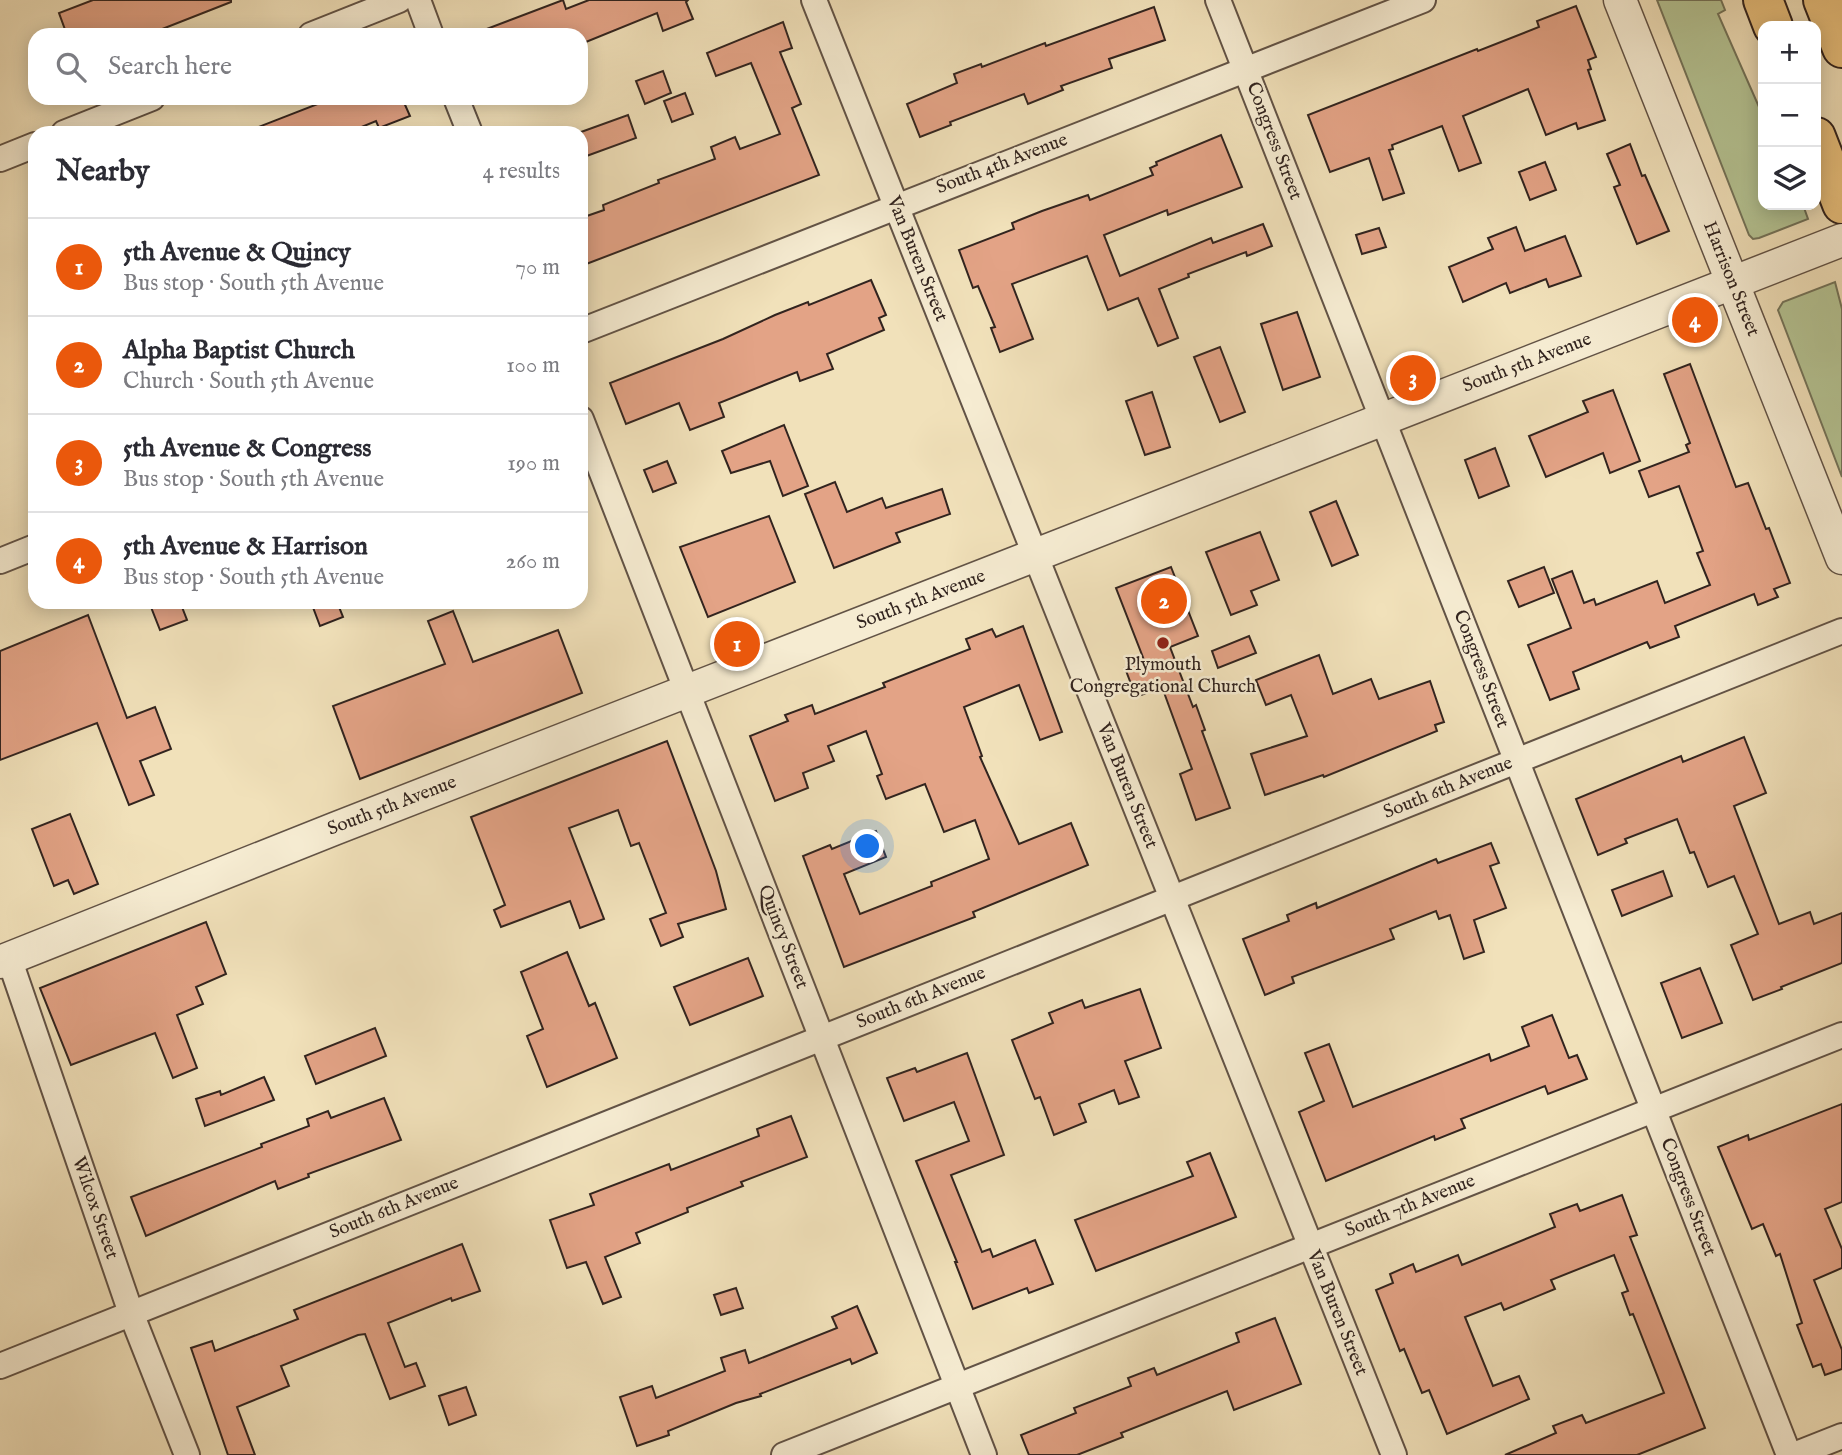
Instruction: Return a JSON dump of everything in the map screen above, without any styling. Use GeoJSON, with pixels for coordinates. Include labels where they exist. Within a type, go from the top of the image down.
{"type":"FeatureCollection","features":[{"type":"Feature","properties":{"kind":"highway"},"geometry":{"type":"LineString","coordinates":[[1763,0],[1771,21]]}},
{"type":"Feature","properties":{"kind":"highway"},"geometry":{"type":"LineString","coordinates":[[1823,0],[1841,45]]}},
{"type":"Feature","properties":{"kind":"highway"},"geometry":{"type":"LineString","coordinates":[[1840,0],[1841,45]]}},
{"type":"Feature","properties":{"kind":"highway"},"geometry":{"type":"LineString","coordinates":[[1820,147],[1842,204]]}},
{"type":"Feature","properties":{"kind":"street"},"geometry":{"type":"LineString","coordinates":[[329,28],[399,0]]}},
{"type":"Feature","properties":{"kind":"street"},"geometry":{"type":"LineString","coordinates":[[418,0],[428,28]]}},
{"type":"Feature","properties":{"kind":"street","name":"Van Buren Street"},"geometry":{"type":"LineString","coordinates":[[814,0],[1394,1455]]}},
{"type":"Feature","properties":{"kind":"street","name":"Congress Street"},"geometry":{"type":"LineString","coordinates":[[1218,0],[1653,1110],[1792,1455]]}},
{"type":"Feature","properties":{"kind":"street","name":"South 4th Avenue"},"geometry":{"type":"LineString","coordinates":[[588,328],[1423,0]]}},
{"type":"Feature","properties":{"kind":"street","name":"Harrison Street"},"geometry":{"type":"LineString","coordinates":[[1620,0],[1842,558]]}},
{"type":"Feature","properties":{"kind":"street"},"geometry":{"type":"LineString","coordinates":[[82,126],[134,105]]}},
{"type":"Feature","properties":{"kind":"street"},"geometry":{"type":"LineString","coordinates":[[459,105],[467,126]]}},
{"type":"Feature","properties":{"kind":"street"},"geometry":{"type":"LineString","coordinates":[[0,159],[28,148]]}},
{"type":"Feature","properties":{"kind":"street","name":"South 5th Avenue"},"geometry":{"type":"LineString","coordinates":[[5,960],[1842,240]]}},
{"type":"Feature","properties":{"kind":"street","name":"Quincy Street"},"geometry":{"type":"LineString","coordinates":[[588,437],[984,1455]]}},
{"type":"Feature","properties":{"kind":"street"},"geometry":{"type":"LineString","coordinates":[[0,561],[28,550]]}},
{"type":"Feature","properties":{"kind":"street","name":"South 6th Avenue"},"geometry":{"type":"LineString","coordinates":[[0,1366],[1842,631]]}},
{"type":"Feature","properties":{"kind":"street","name":"Wilcox Street"},"geometry":{"type":"LineString","coordinates":[[5,960],[131,1313],[187,1455]]}},
{"type":"Feature","properties":{"kind":"street","name":"South 7th Avenue"},"geometry":{"type":"LineString","coordinates":[[784,1455],[1842,1035]]}},
{"type":"Feature","properties":{"kind":"street"},"geometry":{"type":"LineString","coordinates":[[1792,1455],[1842,1436]]}},
{"type":"Feature","properties":{"kind":"green space"},"geometry":{"type":"Polygon","coordinates":[[[1657,0],[1721,0],[1725,10],[1718,14],[1758,105],[1758,210],[1805,210],[1808,219],[1759,238],[1753,239],[1749,235],[1657,0]]]}},
{"type":"Feature","properties":{"kind":"green space"},"geometry":{"type":"Polygon","coordinates":[[[1835,282],[1842,309],[1842,477],[1778,310],[1783,302],[1835,282]]]}},
{"type":"Feature","properties":{"kind":"building"},"geometry":{"type":"Polygon","coordinates":[[[93,0],[231,0],[165,28],[64,28],[59,13],[93,0]]]}},
{"type":"Feature","properties":{"kind":"building"},"geometry":{"type":"Polygon","coordinates":[[[563,0],[566,9],[589,0],[688,0],[686,2],[693,19],[663,31],[657,13],[588,41],[588,28],[489,28],[563,0]]]}},
{"type":"Feature","properties":{"kind":"building"},"geometry":{"type":"Polygon","coordinates":[[[1576,6],[1596,57],[1588,60],[1591,69],[1588,70],[1605,120],[1578,129],[1576,123],[1546,135],[1528,89],[1463,116],[1481,163],[1459,171],[1442,126],[1392,145],[1393,149],[1389,150],[1404,193],[1383,200],[1369,158],[1330,172],[1308,115],[1539,27],[1537,21],[1576,6]]]}},
{"type":"Feature","properties":{"kind":"building"},"geometry":{"type":"Polygon","coordinates":[[[1154,7],[1165,40],[1109,59],[1112,68],[1061,86],[1063,90],[1028,104],[1024,94],[950,122],[951,125],[920,137],[907,104],[957,83],[954,74],[981,64],[982,67],[1045,43],[1046,46],[1154,7]]]}},
{"type":"Feature","properties":{"kind":"building"},"geometry":{"type":"Polygon","coordinates":[[[783,22],[792,48],[780,52],[801,104],[792,108],[819,175],[588,263],[588,216],[604,210],[603,205],[659,183],[658,180],[715,159],[711,147],[735,137],[740,149],[780,134],[751,63],[716,76],[707,53],[783,22]]]}},
{"type":"Feature","properties":{"kind":"building"},"geometry":{"type":"Polygon","coordinates":[[[663,71],[671,93],[645,104],[636,81],[663,71]]]}},
{"type":"Feature","properties":{"kind":"building"},"geometry":{"type":"Polygon","coordinates":[[[685,93],[693,114],[672,122],[664,101],[685,93]]]}},
{"type":"Feature","properties":{"kind":"building"},"geometry":{"type":"Polygon","coordinates":[[[315,105],[405,105],[410,116],[384,126],[378,126],[376,121],[364,126],[261,126],[315,105]]]}},
{"type":"Feature","properties":{"kind":"building"},"geometry":{"type":"Polygon","coordinates":[[[628,115],[636,138],[588,155],[588,129],[628,115]]]}},
{"type":"Feature","properties":{"kind":"building"},"geometry":{"type":"Polygon","coordinates":[[[1221,135],[1242,187],[1168,215],[1167,210],[1104,235],[1120,276],[1211,238],[1213,243],[1263,224],[1272,246],[1247,256],[1246,252],[1188,274],[1189,277],[1159,289],[1178,338],[1158,346],[1138,298],[1108,310],[1087,256],[1012,284],[1033,339],[1000,352],[991,328],[995,327],[978,286],[973,288],[959,250],[1014,229],[1012,223],[1042,211],[1088,195],[1090,200],[1153,175],[1150,168],[1157,165],[1156,162],[1221,135]]]}},
{"type":"Feature","properties":{"kind":"building"},"geometry":{"type":"Polygon","coordinates":[[[1630,144],[1642,176],[1645,175],[1669,231],[1637,244],[1614,187],[1620,185],[1607,154],[1630,144]]]}},
{"type":"Feature","properties":{"kind":"building"},"geometry":{"type":"Polygon","coordinates":[[[1545,162],[1556,190],[1530,200],[1519,172],[1545,162]]]}},
{"type":"Feature","properties":{"kind":"building"},"geometry":{"type":"Polygon","coordinates":[[[1516,227],[1525,251],[1565,236],[1581,276],[1549,287],[1546,279],[1510,293],[1506,283],[1463,302],[1449,267],[1493,249],[1488,238],[1516,227]]]}},
{"type":"Feature","properties":{"kind":"building"},"geometry":{"type":"Polygon","coordinates":[[[1379,228],[1386,247],[1362,254],[1356,235],[1379,228]]]}},
{"type":"Feature","properties":{"kind":"building"},"geometry":{"type":"Polygon","coordinates":[[[871,280],[886,315],[879,318],[884,330],[827,354],[833,369],[800,381],[797,372],[719,403],[724,417],[690,430],[679,403],[626,424],[610,383],[723,339],[775,315],[808,302],[809,305],[871,280]]]}},
{"type":"Feature","properties":{"kind":"building"},"geometry":{"type":"Polygon","coordinates":[[[1297,312],[1320,377],[1283,390],[1261,324],[1297,312]]]}},
{"type":"Feature","properties":{"kind":"building"},"geometry":{"type":"Polygon","coordinates":[[[1220,347],[1245,412],[1220,422],[1194,357],[1220,347]]]}},
{"type":"Feature","properties":{"kind":"building"},"geometry":{"type":"Polygon","coordinates":[[[1690,364],[1736,487],[1748,483],[1790,583],[1774,589],[1778,597],[1758,605],[1754,594],[1675,626],[1679,637],[1650,648],[1647,642],[1573,672],[1579,689],[1550,700],[1528,645],[1571,628],[1552,579],[1572,571],[1584,603],[1594,599],[1596,605],[1657,581],[1665,603],[1710,585],[1697,553],[1703,551],[1679,486],[1649,497],[1639,471],[1689,452],[1686,445],[1690,443],[1664,374],[1690,364]]]}},
{"type":"Feature","properties":{"kind":"building"},"geometry":{"type":"Polygon","coordinates":[[[1613,390],[1640,461],[1610,473],[1603,453],[1546,477],[1529,436],[1588,412],[1583,401],[1613,390]]]}},
{"type":"Feature","properties":{"kind":"building"},"geometry":{"type":"Polygon","coordinates":[[[1152,392],[1170,447],[1145,455],[1126,401],[1152,392]]]}},
{"type":"Feature","properties":{"kind":"building"},"geometry":{"type":"Polygon","coordinates":[[[784,425],[808,486],[783,496],[770,461],[731,473],[722,451],[784,425]]]}},
{"type":"Feature","properties":{"kind":"building"},"geometry":{"type":"Polygon","coordinates":[[[1495,448],[1509,486],[1479,498],[1465,460],[1495,448]]]}},
{"type":"Feature","properties":{"kind":"building"},"geometry":{"type":"Polygon","coordinates":[[[667,461],[676,483],[653,492],[644,470],[667,461]]]}},
{"type":"Feature","properties":{"kind":"building"},"geometry":{"type":"Polygon","coordinates":[[[835,482],[847,512],[882,498],[886,508],[942,489],[950,514],[896,533],[900,542],[834,568],[805,494],[835,482]]]}},
{"type":"Feature","properties":{"kind":"building"},"geometry":{"type":"Polygon","coordinates":[[[1336,501],[1358,555],[1332,566],[1310,512],[1336,501]]]}},
{"type":"Feature","properties":{"kind":"building"},"geometry":{"type":"Polygon","coordinates":[[[769,516],[795,582],[708,617],[680,547],[769,516]]]}},
{"type":"Feature","properties":{"kind":"building"},"geometry":{"type":"Polygon","coordinates":[[[1260,532],[1279,580],[1251,591],[1257,605],[1231,615],[1206,552],[1260,532]]]}},
{"type":"Feature","properties":{"kind":"building"},"geometry":{"type":"Polygon","coordinates":[[[1171,567],[1198,636],[1170,647],[1193,707],[1196,705],[1205,730],[1202,731],[1230,808],[1196,820],[1180,774],[1192,769],[1162,687],[1136,697],[1125,668],[1144,660],[1116,588],[1171,567]]]}},
{"type":"Feature","properties":{"kind":"building"},"geometry":{"type":"Polygon","coordinates":[[[1544,567],[1554,593],[1519,607],[1508,581],[1544,567]]]}},
{"type":"Feature","properties":{"kind":"building"},"geometry":{"type":"Polygon","coordinates":[[[152,609],[183,609],[187,620],[160,630],[152,609]]]}},
{"type":"Feature","properties":{"kind":"building"},"geometry":{"type":"Polygon","coordinates":[[[314,609],[340,609],[343,617],[320,626],[314,609]]]}},
{"type":"Feature","properties":{"kind":"building"},"geometry":{"type":"Polygon","coordinates":[[[453,611],[473,662],[558,630],[582,693],[360,779],[333,706],[445,664],[428,621],[453,611]]]}},
{"type":"Feature","properties":{"kind":"building"},"geometry":{"type":"Polygon","coordinates":[[[88,615],[127,718],[155,707],[171,749],[140,761],[154,795],[129,805],[97,723],[0,760],[0,651],[88,615]]]}},
{"type":"Feature","properties":{"kind":"building"},"geometry":{"type":"Polygon","coordinates":[[[1023,626],[1062,732],[1040,740],[1019,685],[964,707],[982,756],[980,757],[1019,844],[1071,823],[1088,865],[973,912],[975,917],[844,967],[803,856],[830,845],[832,849],[876,831],[886,857],[844,874],[860,914],[932,886],[931,882],[989,859],[975,820],[944,832],[925,784],[886,799],[877,776],[882,774],[866,731],[828,746],[834,761],[803,773],[808,788],[775,801],[750,736],[788,721],[785,715],[812,705],[815,714],[885,687],[883,683],[970,649],[966,639],[992,629],[996,637],[1023,626]]]}},
{"type":"Feature","properties":{"kind":"building"},"geometry":{"type":"Polygon","coordinates":[[[1249,636],[1256,653],[1218,668],[1212,651],[1249,636]]]}},
{"type":"Feature","properties":{"kind":"building"},"geometry":{"type":"Polygon","coordinates":[[[1319,655],[1333,694],[1371,679],[1379,699],[1430,681],[1444,722],[1435,725],[1437,731],[1324,777],[1323,775],[1265,795],[1251,754],[1307,736],[1291,695],[1266,705],[1256,680],[1319,655]]]}},
{"type":"Feature","properties":{"kind":"building"},"geometry":{"type":"Polygon","coordinates":[[[1744,737],[1766,793],[1734,806],[1779,924],[1810,912],[1814,924],[1842,913],[1842,963],[1753,1000],[1731,945],[1758,934],[1734,876],[1708,887],[1694,852],[1690,853],[1677,819],[1625,839],[1627,843],[1598,855],[1576,799],[1681,756],[1683,762],[1744,737]]]}},
{"type":"Feature","properties":{"kind":"building"},"geometry":{"type":"Polygon","coordinates":[[[667,741],[716,871],[726,909],[678,924],[683,937],[661,946],[650,919],[666,913],[639,843],[631,846],[618,810],[569,828],[604,919],[580,928],[570,901],[501,927],[494,910],[505,905],[471,817],[667,741]]]}},
{"type":"Feature","properties":{"kind":"building"},"geometry":{"type":"Polygon","coordinates":[[[70,814],[98,884],[74,894],[68,880],[54,886],[32,829],[70,814]]]}},
{"type":"Feature","properties":{"kind":"building"},"geometry":{"type":"Polygon","coordinates":[[[1491,843],[1499,863],[1490,866],[1506,908],[1474,920],[1484,952],[1464,959],[1450,915],[1439,919],[1436,911],[1390,929],[1394,939],[1292,977],[1294,983],[1265,995],[1243,939],[1289,921],[1287,915],[1316,903],[1317,908],[1436,859],[1438,863],[1491,843]]]}},
{"type":"Feature","properties":{"kind":"building"},"geometry":{"type":"Polygon","coordinates":[[[1663,871],[1672,896],[1622,916],[1612,890],[1663,871]]]}},
{"type":"Feature","properties":{"kind":"building"},"geometry":{"type":"Polygon","coordinates":[[[206,922],[226,974],[196,987],[203,1004],[177,1015],[197,1068],[173,1078],[155,1033],[71,1065],[40,988],[206,922]]]}},
{"type":"Feature","properties":{"kind":"building"},"geometry":{"type":"Polygon","coordinates":[[[567,952],[589,1006],[595,1003],[617,1058],[547,1087],[527,1036],[543,1029],[521,972],[567,952]]]}},
{"type":"Feature","properties":{"kind":"building"},"geometry":{"type":"Polygon","coordinates":[[[748,958],[763,996],[690,1025],[674,987],[748,958]]]}},
{"type":"Feature","properties":{"kind":"building"},"geometry":{"type":"Polygon","coordinates":[[[1700,968],[1722,1023],[1682,1038],[1661,983],[1700,968]]]}},
{"type":"Feature","properties":{"kind":"building"},"geometry":{"type":"Polygon","coordinates":[[[1140,989],[1161,1048],[1125,1061],[1139,1097],[1119,1104],[1114,1090],[1079,1104],[1086,1122],[1054,1135],[1040,1097],[1035,1099],[1012,1040],[1053,1023],[1049,1013],[1082,1000],[1085,1008],[1140,989]]]}},
{"type":"Feature","properties":{"kind":"building"},"geometry":{"type":"Polygon","coordinates":[[[1552,1015],[1569,1058],[1577,1055],[1587,1079],[1548,1094],[1545,1086],[1461,1119],[1465,1128],[1435,1140],[1434,1136],[1326,1181],[1299,1112],[1324,1101],[1305,1053],[1329,1044],[1353,1107],[1489,1054],[1491,1061],[1529,1046],[1522,1027],[1552,1015]]]}},
{"type":"Feature","properties":{"kind":"building"},"geometry":{"type":"Polygon","coordinates":[[[375,1028],[386,1056],[316,1084],[305,1056],[375,1028]]]}},
{"type":"Feature","properties":{"kind":"building"},"geometry":{"type":"Polygon","coordinates":[[[967,1053],[1004,1155],[951,1175],[982,1252],[990,1249],[993,1257],[1035,1240],[1053,1284],[1029,1293],[1027,1288],[973,1309],[916,1161],[969,1141],[954,1102],[904,1121],[887,1078],[915,1068],[917,1072],[967,1053]]]}},
{"type":"Feature","properties":{"kind":"building"},"geometry":{"type":"Polygon","coordinates":[[[264,1077],[274,1100],[205,1126],[196,1099],[220,1091],[221,1095],[264,1077]]]}},
{"type":"Feature","properties":{"kind":"building"},"geometry":{"type":"Polygon","coordinates":[[[384,1098],[401,1140],[308,1174],[309,1177],[278,1189],[275,1181],[146,1236],[131,1197],[262,1147],[261,1144],[309,1126],[307,1119],[328,1111],[331,1118],[384,1098]]]}},
{"type":"Feature","properties":{"kind":"building"},"geometry":{"type":"Polygon","coordinates":[[[1842,1104],[1842,1202],[1825,1209],[1842,1249],[1842,1268],[1814,1280],[1842,1350],[1842,1369],[1825,1375],[1821,1364],[1813,1367],[1797,1325],[1802,1323],[1780,1254],[1776,1256],[1763,1224],[1752,1229],[1718,1147],[1748,1135],[1749,1140],[1842,1104]]]}},
{"type":"Feature","properties":{"kind":"building"},"geometry":{"type":"Polygon","coordinates":[[[791,1116],[807,1157],[741,1182],[743,1186],[687,1208],[688,1212],[636,1233],[640,1243],[605,1257],[621,1297],[603,1304],[586,1262],[567,1268],[550,1220],[594,1205],[590,1194],[669,1164],[671,1170],[759,1136],[757,1129],[791,1116]]]}},
{"type":"Feature","properties":{"kind":"building"},"geometry":{"type":"Polygon","coordinates":[[[1210,1153],[1236,1217],[1096,1271],[1075,1220],[1193,1176],[1187,1162],[1210,1153]]]}},
{"type":"Feature","properties":{"kind":"building"},"geometry":{"type":"Polygon","coordinates":[[[1622,1195],[1637,1235],[1630,1237],[1705,1428],[1637,1455],[1505,1455],[1556,1433],[1553,1426],[1582,1415],[1586,1423],[1664,1393],[1622,1293],[1628,1291],[1614,1255],[1551,1280],[1555,1289],[1504,1310],[1501,1303],[1465,1317],[1493,1386],[1519,1376],[1529,1399],[1447,1434],[1429,1390],[1422,1393],[1404,1349],[1400,1351],[1376,1290],[1393,1283],[1390,1274],[1413,1264],[1416,1272],[1458,1255],[1462,1265],[1555,1227],[1550,1214],[1577,1204],[1580,1211],[1622,1195]]]}},
{"type":"Feature","properties":{"kind":"building"},"geometry":{"type":"Polygon","coordinates":[[[462,1244],[480,1291],[452,1301],[451,1298],[388,1323],[405,1367],[416,1363],[425,1386],[390,1399],[365,1334],[358,1335],[281,1366],[289,1386],[237,1407],[255,1455],[228,1455],[191,1348],[212,1341],[215,1351],[298,1319],[294,1310],[462,1244]]]}},
{"type":"Feature","properties":{"kind":"building"},"geometry":{"type":"Polygon","coordinates":[[[736,1288],[743,1308],[721,1315],[714,1295],[736,1288]]]}},
{"type":"Feature","properties":{"kind":"building"},"geometry":{"type":"Polygon","coordinates":[[[857,1306],[877,1353],[852,1364],[850,1359],[760,1394],[761,1396],[736,1403],[668,1431],[669,1435],[637,1446],[620,1397],[652,1386],[656,1398],[725,1371],[721,1358],[745,1350],[749,1363],[837,1328],[832,1317],[857,1306]]]}},
{"type":"Feature","properties":{"kind":"building"},"geometry":{"type":"Polygon","coordinates":[[[1275,1318],[1301,1384],[1234,1410],[1227,1391],[1121,1433],[1123,1437],[1077,1455],[1029,1455],[1021,1435],[1076,1413],[1074,1408],[1131,1386],[1128,1378],[1154,1368],[1157,1375],[1239,1342],[1236,1333],[1275,1318]]]}},
{"type":"Feature","properties":{"kind":"building"},"geometry":{"type":"Polygon","coordinates":[[[466,1387],[476,1415],[449,1425],[439,1396],[466,1387]]]}},
{"type":"Feature","properties":{"kind":"place","name":"5th Avenue & Harrison"},"geometry":{"type":"Point","coordinates":[1695,320]}},
{"type":"Feature","properties":{"kind":"place","name":"5th Avenue & Congress"},"geometry":{"type":"Point","coordinates":[1413,378]}},
{"type":"Feature","properties":{"kind":"place","name":"Alpha Baptist Church"},"geometry":{"type":"Point","coordinates":[1164,601]}},
{"type":"Feature","properties":{"kind":"place","name":"Plymouth Congregational Church"},"geometry":{"type":"Point","coordinates":[1163,643]}},
{"type":"Feature","properties":{"kind":"place","name":"5th Avenue & Quincy"},"geometry":{"type":"Point","coordinates":[737,644]}}]}
